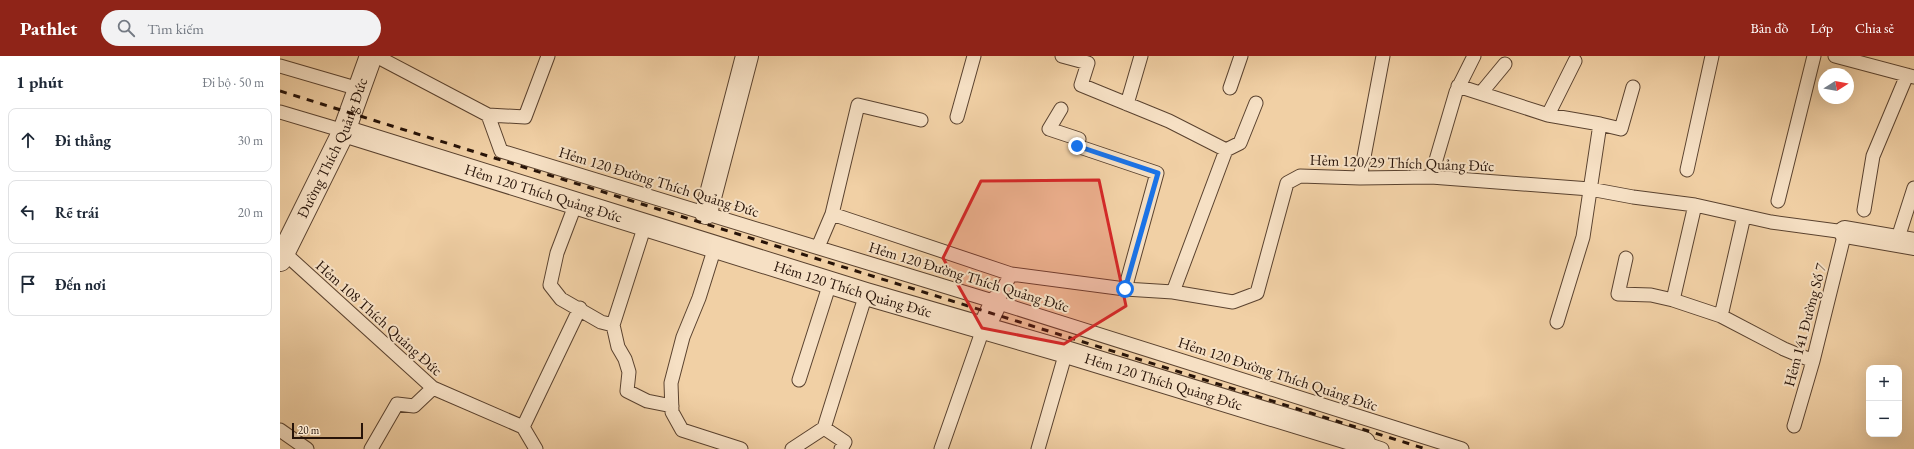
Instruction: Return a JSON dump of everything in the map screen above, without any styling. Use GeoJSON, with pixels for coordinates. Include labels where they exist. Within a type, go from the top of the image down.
{"type":"FeatureCollection","features":[{"type":"Feature","properties":{"kind":"street","name":"Đường Thích Quảng Đức"},"geometry":{"type":"LineString","coordinates":[[281,254],[344,131],[371,56]]}},
{"type":"Feature","properties":{"kind":"street"},"geometry":{"type":"LineString","coordinates":[[706,213],[747,56]]}},
{"type":"Feature","properties":{"kind":"street","name":"Hẻm 120 Thích Quảng Đức"},"geometry":{"type":"LineString","coordinates":[[344,131],[866,294],[1066,352],[1370,447]]}},
{"type":"Feature","properties":{"kind":"street"},"geometry":{"type":"LineString","coordinates":[[1845,232],[1906,242]]}},
{"type":"Feature","properties":{"kind":"street"},"geometry":{"type":"LineString","coordinates":[[983,329],[996,302]]}},
{"type":"Feature","properties":{"kind":"lane"},"geometry":{"type":"LineString","coordinates":[[376,56],[488,115],[525,117],[548,56]]}},
{"type":"Feature","properties":{"kind":"lane"},"geometry":{"type":"LineString","coordinates":[[957,117],[974,56]]}},
{"type":"Feature","properties":{"kind":"lane"},"geometry":{"type":"LineString","coordinates":[[1062,56],[1088,63],[1082,85],[1169,121],[1226,150]]}},
{"type":"Feature","properties":{"kind":"lane"},"geometry":{"type":"LineString","coordinates":[[1127,104],[1141,56]]}},
{"type":"Feature","properties":{"kind":"lane"},"geometry":{"type":"LineString","coordinates":[[1230,88],[1241,56]]}},
{"type":"Feature","properties":{"kind":"lane"},"geometry":{"type":"LineString","coordinates":[[1360,178],[1383,56]]}},
{"type":"Feature","properties":{"kind":"lane"},"geometry":{"type":"LineString","coordinates":[[1431,177],[1458,86],[1474,56]]}},
{"type":"Feature","properties":{"kind":"lane"},"geometry":{"type":"LineString","coordinates":[[1687,170],[1712,56]]}},
{"type":"Feature","properties":{"kind":"lane"},"geometry":{"type":"LineString","coordinates":[[1778,201],[1814,56]]}},
{"type":"Feature","properties":{"kind":"lane"},"geometry":{"type":"LineString","coordinates":[[1835,56],[1910,76],[1873,156],[1864,210]]}},
{"type":"Feature","properties":{"kind":"lane"},"geometry":{"type":"LineString","coordinates":[[1548,115],[1574,58]]}},
{"type":"Feature","properties":{"kind":"lane"},"geometry":{"type":"LineString","coordinates":[[1481,93],[1505,64]]}},
{"type":"Feature","properties":{"kind":"lane"},"geometry":{"type":"LineString","coordinates":[[280,66],[359,89]]}},
{"type":"Feature","properties":{"kind":"lane"},"geometry":{"type":"LineString","coordinates":[[1458,86],[1548,115],[1620,129],[1634,87]]}},
{"type":"Feature","properties":{"kind":"lane"},"geometry":{"type":"LineString","coordinates":[[1173,292],[1226,150],[1240,143],[1256,103]]}},
{"type":"Feature","properties":{"kind":"lane"},"geometry":{"type":"LineString","coordinates":[[818,247],[832,214],[858,105],[921,120]]}},
{"type":"Feature","properties":{"kind":"lane"},"geometry":{"type":"LineString","coordinates":[[1061,109],[1049,129],[1079,139],[1077,146],[1158,173],[1125,289]]}},
{"type":"Feature","properties":{"kind":"lane"},"geometry":{"type":"LineString","coordinates":[[280,112],[344,131]]}},
{"type":"Feature","properties":{"kind":"lane","name":"Hẻm 120 Đường Thích Quảng Đức"},"geometry":{"type":"LineString","coordinates":[[488,115],[501,151],[996,302],[1462,449]]}},
{"type":"Feature","properties":{"kind":"lane"},"geometry":{"type":"LineString","coordinates":[[1557,322],[1583,237],[1600,124]]}},
{"type":"Feature","properties":{"kind":"lane","name":"Hẻm 120/29 Thích Quảng Đức"},"geometry":{"type":"LineString","coordinates":[[832,214],[1011,274],[1125,289],[1173,292],[1233,302],[1257,293],[1287,183],[1300,176],[1360,178],[1431,177],[1590,188],[1633,197],[1695,205],[1744,216],[1845,232]]}},
{"type":"Feature","properties":{"kind":"lane"},"geometry":{"type":"LineString","coordinates":[[1906,242],[1913,193]]}},
{"type":"Feature","properties":{"kind":"lane"},"geometry":{"type":"LineString","coordinates":[[576,203],[557,253],[550,284],[561,299],[580,308],[601,322],[613,324]]}},
{"type":"Feature","properties":{"kind":"lane"},"geometry":{"type":"LineString","coordinates":[[1673,300],[1695,205]]}},
{"type":"Feature","properties":{"kind":"lane"},"geometry":{"type":"LineString","coordinates":[[1721,316],[1744,216]]}},
{"type":"Feature","properties":{"kind":"lane"},"geometry":{"type":"LineString","coordinates":[[644,224],[613,324],[618,347],[625,359],[629,372],[627,392],[647,401],[672,406]]}},
{"type":"Feature","properties":{"kind":"lane","name":"Hẻm 141 Đường Số 7"},"geometry":{"type":"LineString","coordinates":[[1794,426],[1813,361],[1845,232]]}},
{"type":"Feature","properties":{"kind":"lane"},"geometry":{"type":"LineString","coordinates":[[715,247],[699,298],[683,336],[671,383],[672,412],[682,430],[741,449]]}},
{"type":"Feature","properties":{"kind":"lane","name":"Hẻm 108 Thích Quảng Đức"},"geometry":{"type":"LineString","coordinates":[[281,254],[432,388],[523,427]]}},
{"type":"Feature","properties":{"kind":"lane"},"geometry":{"type":"LineString","coordinates":[[1626,258],[1618,294],[1651,295],[1673,300],[1721,316],[1784,349],[1813,361]]}},
{"type":"Feature","properties":{"kind":"lane"},"geometry":{"type":"LineString","coordinates":[[996,302],[1011,274]]}},
{"type":"Feature","properties":{"kind":"lane"},"geometry":{"type":"LineString","coordinates":[[799,380],[830,282]]}},
{"type":"Feature","properties":{"kind":"lane"},"geometry":{"type":"LineString","coordinates":[[792,449],[824,428],[866,294]]}},
{"type":"Feature","properties":{"kind":"lane"},"geometry":{"type":"LineString","coordinates":[[536,449],[523,427],[580,308]]}},
{"type":"Feature","properties":{"kind":"lane"},"geometry":{"type":"LineString","coordinates":[[942,449],[983,329]]}},
{"type":"Feature","properties":{"kind":"lane"},"geometry":{"type":"LineString","coordinates":[[1038,449],[1066,352]]}},
{"type":"Feature","properties":{"kind":"lane"},"geometry":{"type":"LineString","coordinates":[[371,449],[397,404],[414,406],[432,388]]}},
{"type":"Feature","properties":{"kind":"lane"},"geometry":{"type":"LineString","coordinates":[[824,428],[845,442],[841,449]]}},
{"type":"Feature","properties":{"kind":"lane"},"geometry":{"type":"LineString","coordinates":[[280,430],[307,449]]}},
{"type":"Feature","properties":{"kind":"highlighted area"},"geometry":{"type":"Polygon","coordinates":[[[1099,180],[1126,306],[1064,344],[982,328],[943,258],[981,181],[1099,180]]]}},
{"type":"Feature","properties":{"kind":"railway"},"geometry":{"type":"LineString","coordinates":[[280,91],[1426,449]]}},
{"type":"Feature","properties":{"kind":"route"},"geometry":{"type":"LineString","coordinates":[[1077,146],[1158,173],[1125,289]]}}]}
